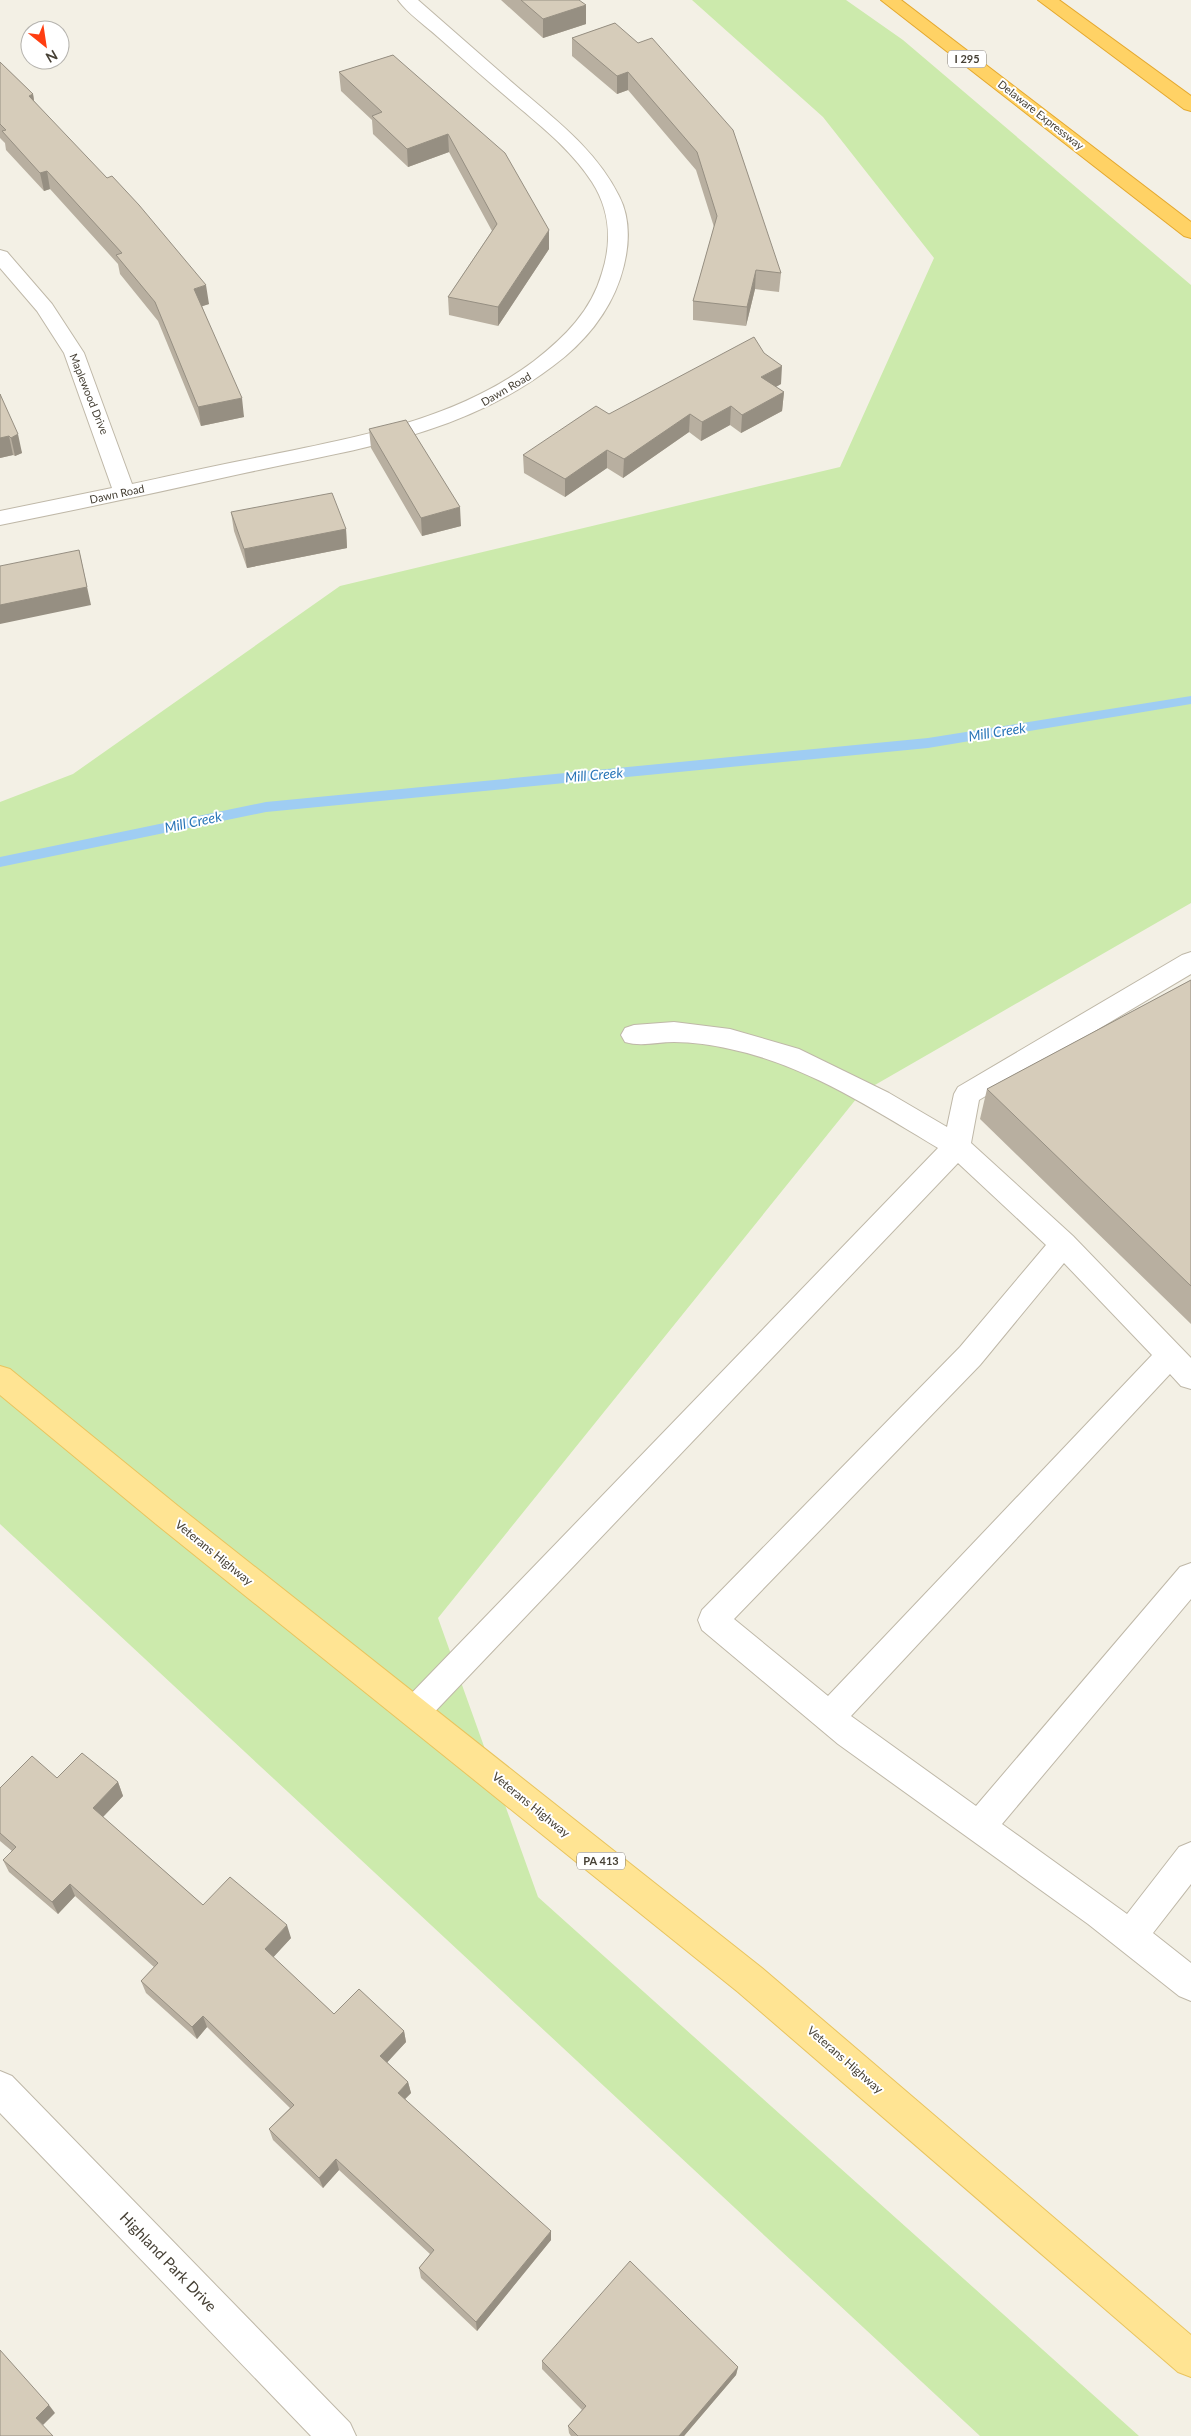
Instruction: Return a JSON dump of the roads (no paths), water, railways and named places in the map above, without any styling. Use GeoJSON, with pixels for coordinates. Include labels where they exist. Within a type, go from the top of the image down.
{"type":"FeatureCollection","features":[{"type":"Feature","properties":{"kind":"highway","name":"Delaware Expressway"},"geometry":{"type":"LineString","coordinates":[[890,0],[1191,232]]}},
{"type":"Feature","properties":{"kind":"highway"},"geometry":{"type":"LineString","coordinates":[[1047,0],[1191,105]]}},
{"type":"Feature","properties":{"kind":"main road","name":"Veterans Highway"},"geometry":{"type":"LineString","coordinates":[[0,1378],[167,1515],[750,1980],[1191,2359]]}},
{"type":"Feature","properties":{"kind":"street","name":"Dawn Road"},"geometry":{"type":"LineString","coordinates":[[0,518],[381,437],[453,417],[497,397],[531,376],[574,340],[588,321],[607,288],[616,263],[618,236],[612,201],[600,179],[567,140],[407,0]]}},
{"type":"Feature","properties":{"kind":"street","name":"Maplewood Drive"},"geometry":{"type":"LineString","coordinates":[[0,256],[45,308],[74,353],[109,446],[124,493]]}},
{"type":"Feature","properties":{"kind":"street"},"geometry":{"type":"LineString","coordinates":[[414,1712],[957,1146],[967,1094],[1191,962]]}},
{"type":"Feature","properties":{"kind":"street"},"geometry":{"type":"LineString","coordinates":[[634,1035],[674,1032],[730,1039],[799,1059],[880,1100],[957,1146],[1063,1244],[1191,1377]]}},
{"type":"Feature","properties":{"kind":"street"},"geometry":{"type":"LineString","coordinates":[[1063,1244],[970,1356],[713,1620],[850,1734],[980,1826],[1130,1936],[1191,1984]]}},
{"type":"Feature","properties":{"kind":"street"},"geometry":{"type":"LineString","coordinates":[[829,1717],[1170,1355]]}},
{"type":"Feature","properties":{"kind":"street"},"geometry":{"type":"LineString","coordinates":[[980,1826],[1191,1577]]}},
{"type":"Feature","properties":{"kind":"street"},"geometry":{"type":"LineString","coordinates":[[1130,1936],[1191,1858]]}},
{"type":"Feature","properties":{"kind":"street","name":"Highland Park Drive"},"geometry":{"type":"LineString","coordinates":[[0,2088],[336,2436]]}},
{"type":"Feature","properties":{"kind":"waterway","name":"Mill Creek"},"geometry":{"type":"LineString","coordinates":[[0,862],[266,807],[928,743],[1191,700]]}}]}
